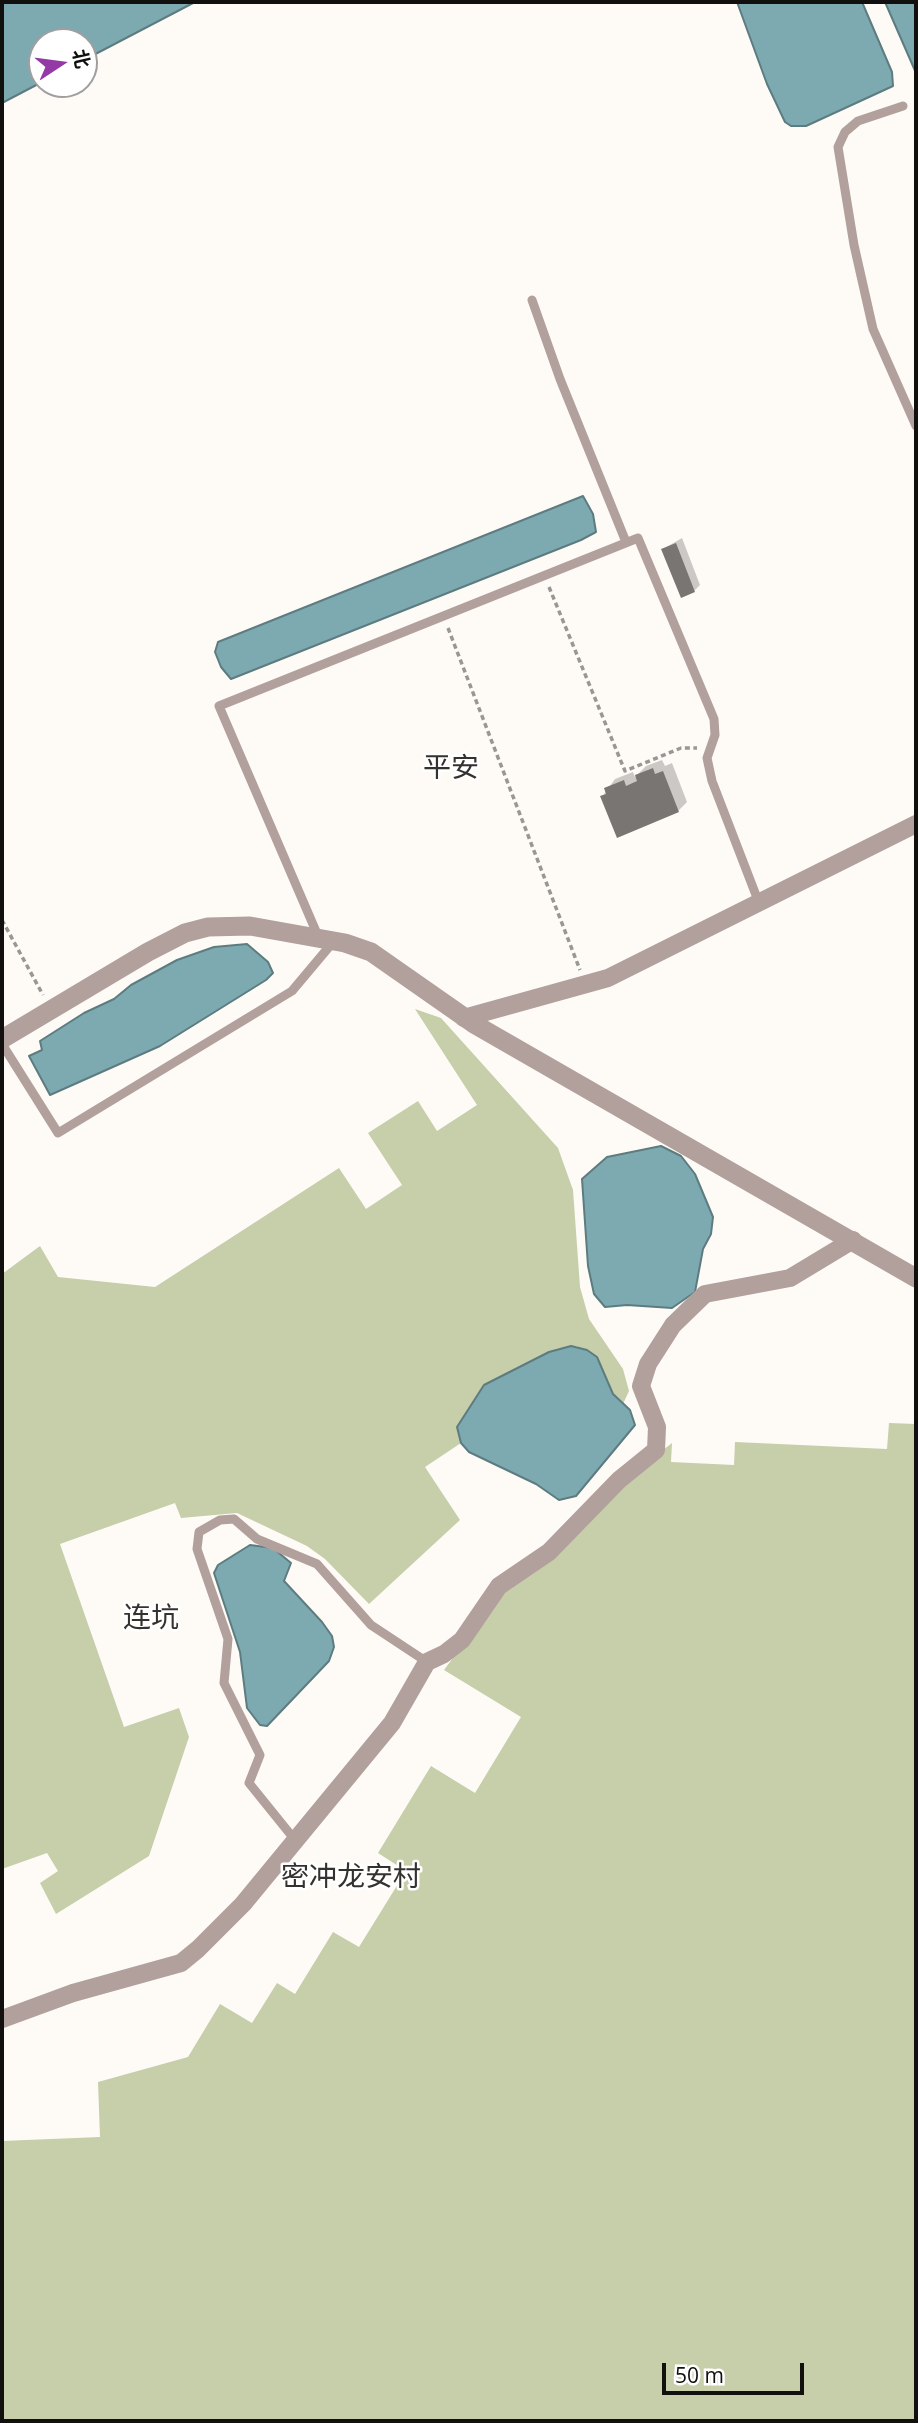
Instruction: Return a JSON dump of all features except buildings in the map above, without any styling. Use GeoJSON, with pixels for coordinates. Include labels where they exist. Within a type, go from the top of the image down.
{"type":"FeatureCollection","features":[{"type":"Feature","properties":{"kind":"street"},"geometry":{"type":"LineString","coordinates":[[464,1018],[587,986],[760,904],[916,824]]}},
{"type":"Feature","properties":{"kind":"street"},"geometry":{"type":"LineString","coordinates":[[2,1042],[51,1009],[185,933],[208,927],[250,926],[326,940],[371,952],[464,1018],[916,1278]]}},
{"type":"Feature","properties":{"kind":"street"},"geometry":{"type":"LineString","coordinates":[[2,2019],[73,1993],[181,1963],[243,1904],[392,1723],[427,1662],[462,1640],[499,1586],[550,1552],[619,1480],[656,1450],[657,1427],[641,1391],[643,1374],[673,1325],[700,1297],[790,1278],[853,1240]]}},
{"type":"Feature","properties":{"kind":"lane"},"geometry":{"type":"LineString","coordinates":[[903,106],[858,121],[845,132],[838,147],[854,244],[873,329],[916,426]]}},
{"type":"Feature","properties":{"kind":"lane"},"geometry":{"type":"LineString","coordinates":[[532,300],[560,379],[626,542]]}},
{"type":"Feature","properties":{"kind":"lane"},"geometry":{"type":"LineString","coordinates":[[2,1042],[58,1133],[292,991],[326,940],[219,706],[638,538],[714,719],[715,735],[707,758],[712,781],[760,904]]}},
{"type":"Feature","properties":{"kind":"lane"},"geometry":{"type":"LineString","coordinates":[[295,1840],[249,1783],[260,1755],[224,1683],[228,1639],[197,1549],[200,1532],[220,1520],[234,1519],[257,1539],[317,1564],[371,1625],[427,1662]]}},
{"type":"Feature","properties":{"kind":"path"},"geometry":{"type":"LineString","coordinates":[[544,575],[625,771],[681,748],[711,748]]}},
{"type":"Feature","properties":{"kind":"path"},"geometry":{"type":"LineString","coordinates":[[443,616],[587,986]]}},
{"type":"Feature","properties":{"kind":"path"},"geometry":{"type":"LineString","coordinates":[[2,920],[51,1009]]}},
{"type":"Feature","properties":{"kind":"green space"},"geometry":{"type":"Polygon","coordinates":[[[415,1009],[441,1018],[558,1148],[573,1190],[580,1287],[589,1319],[623,1369],[629,1391],[623,1404],[613,1394],[602,1367],[576,1346],[549,1352],[484,1385],[457,1427],[461,1443],[425,1467],[460,1520],[369,1604],[325,1559],[307,1546],[237,1513],[181,1518],[175,1503],[60,1544],[124,1727],[179,1708],[189,1737],[149,1856],[56,1914],[40,1883],[58,1871],[47,1853],[2,1869],[2,1274],[40,1246],[58,1277],[155,1287],[339,1168],[366,1209],[402,1185],[368,1133],[418,1101],[437,1131],[477,1105],[415,1009]]]}},
{"type":"Feature","properties":{"kind":"green space"},"geometry":{"type":"Polygon","coordinates":[[[889,1423],[916,1424],[916,2421],[2,2421],[2,2141],[100,2137],[98,2082],[188,2057],[220,2004],[252,2023],[277,1983],[295,1994],[333,1932],[359,1947],[406,1871],[378,1853],[431,1766],[475,1793],[521,1717],[444,1670],[497,1598],[645,1464],[672,1443],[671,1462],[734,1465],[735,1442],[887,1449],[889,1423]]]}},
{"type":"Feature","properties":{"kind":"water"},"geometry":{"type":"Polygon","coordinates":[[[2,2],[195,2],[98,53],[98,28],[28,28],[28,89],[2,103],[2,2]]]}},
{"type":"Feature","properties":{"kind":"water"},"geometry":{"type":"Polygon","coordinates":[[[737,2],[862,2],[892,72],[893,86],[806,126],[791,126],[785,122],[767,84],[737,2]]]}},
{"type":"Feature","properties":{"kind":"water"},"geometry":{"type":"Polygon","coordinates":[[[885,2],[916,2],[916,73],[885,2]]]}},
{"type":"Feature","properties":{"kind":"water"},"geometry":{"type":"Polygon","coordinates":[[[583,496],[593,514],[596,532],[581,540],[231,679],[221,667],[215,652],[218,642],[583,496]]]}},
{"type":"Feature","properties":{"kind":"water"},"geometry":{"type":"Polygon","coordinates":[[[247,944],[268,962],[273,973],[266,980],[160,1046],[50,1095],[29,1056],[42,1050],[40,1041],[177,960],[214,947],[247,944]]]}},
{"type":"Feature","properties":{"kind":"water"},"geometry":{"type":"Polygon","coordinates":[[[661,1146],[681,1156],[695,1174],[713,1217],[711,1234],[703,1249],[695,1292],[672,1308],[627,1305],[605,1307],[594,1294],[588,1266],[582,1179],[607,1157],[661,1146]]]}},
{"type":"Feature","properties":{"kind":"water"},"geometry":{"type":"Polygon","coordinates":[[[571,1346],[587,1350],[597,1357],[613,1394],[630,1410],[635,1425],[576,1496],[559,1500],[536,1484],[469,1452],[461,1443],[457,1427],[484,1385],[549,1352],[571,1346]]]}},
{"type":"Feature","properties":{"kind":"water"},"geometry":{"type":"Polygon","coordinates":[[[250,1545],[273,1548],[291,1563],[284,1581],[322,1622],[332,1636],[334,1647],[329,1661],[267,1726],[260,1725],[247,1708],[240,1652],[214,1573],[218,1565],[250,1545]]]}},
{"type":"Feature","properties":{"kind":"district","name":"平安"},"geometry":{"type":"Point","coordinates":[451,769]}},
{"type":"Feature","properties":{"kind":"district","name":"连坑"},"geometry":{"type":"Point","coordinates":[151,1619]}},
{"type":"Feature","properties":{"kind":"district","name":"密冲龙安村"},"geometry":{"type":"Point","coordinates":[351,1878]}}]}
